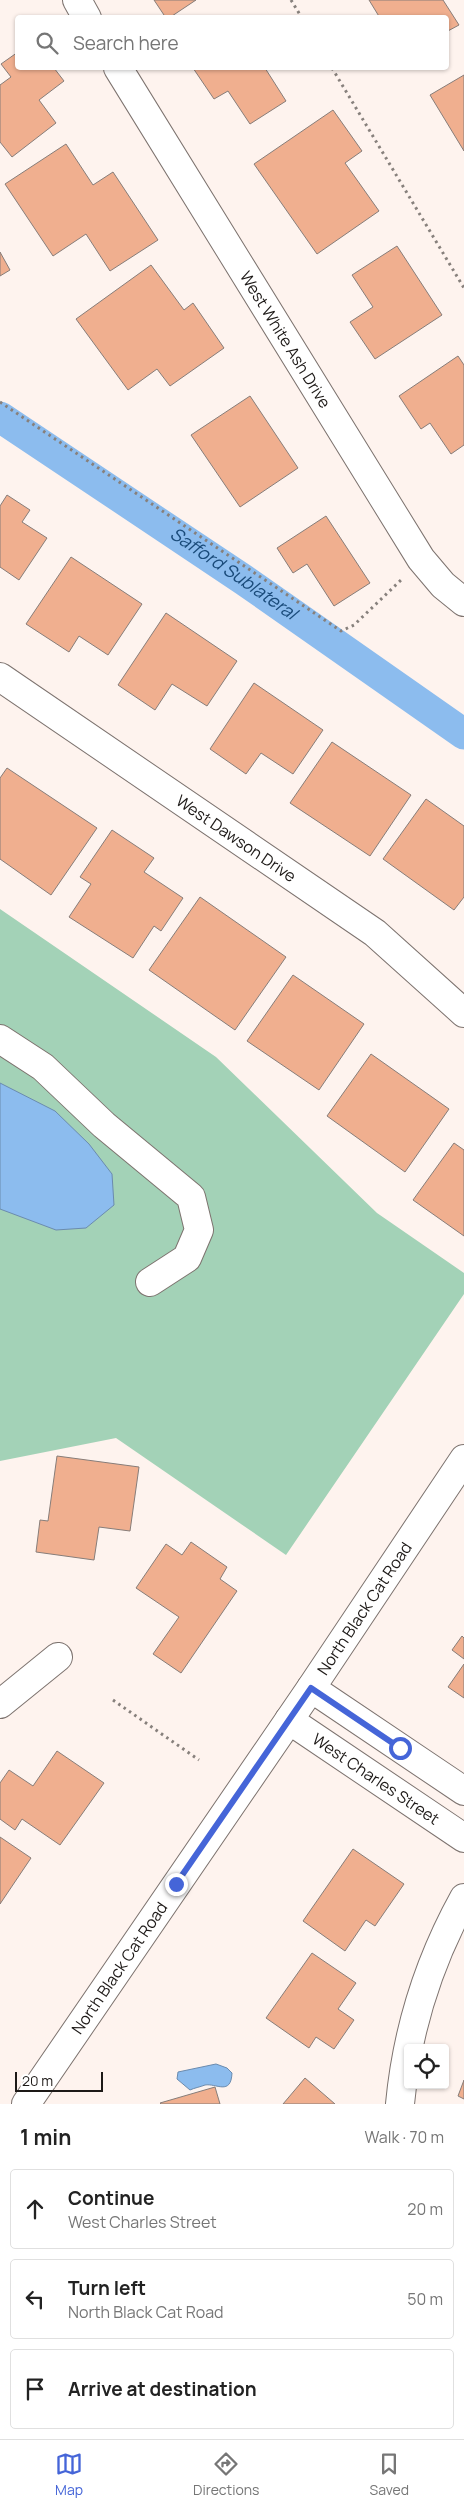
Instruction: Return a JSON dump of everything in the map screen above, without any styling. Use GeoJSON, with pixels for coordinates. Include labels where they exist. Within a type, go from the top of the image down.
{"type":"FeatureCollection","features":[{"type":"Feature","properties":{"kind":"street"},"geometry":{"type":"LineString","coordinates":[[77,0],[85,15]]}},
{"type":"Feature","properties":{"kind":"street","name":"West White Ash Drive"},"geometry":{"type":"LineString","coordinates":[[119,70],[421,559],[443,585],[464,602]]}},
{"type":"Feature","properties":{"kind":"street","name":"West Dawson Drive"},"geometry":{"type":"LineString","coordinates":[[0,677],[375,933],[464,1013]]}},
{"type":"Feature","properties":{"kind":"street"},"geometry":{"type":"LineString","coordinates":[[0,1039],[43,1067],[104,1125],[191,1196],[199,1230],[187,1258],[150,1282]]}},
{"type":"Feature","properties":{"kind":"street","name":"North Black Cat Road"},"geometry":{"type":"LineString","coordinates":[[26,2104],[311,1688],[464,1459]]}},
{"type":"Feature","properties":{"kind":"street"},"geometry":{"type":"LineString","coordinates":[[0,1704],[58,1656]]}},
{"type":"Feature","properties":{"kind":"street"},"geometry":{"type":"LineString","coordinates":[[311,1688],[464,1790]]}},
{"type":"Feature","properties":{"kind":"street","name":"West Charles Street"},"geometry":{"type":"LineString","coordinates":[[289,1720],[464,1838]]}},
{"type":"Feature","properties":{"kind":"street"},"geometry":{"type":"LineString","coordinates":[[400,2104],[403,2068],[425,1980],[444,1934],[464,1898]]}},
{"type":"Feature","properties":{"kind":"path"},"geometry":{"type":"LineString","coordinates":[[291,0],[300,15]]}},
{"type":"Feature","properties":{"kind":"path"},"geometry":{"type":"LineString","coordinates":[[333,70],[464,288]]}},
{"type":"Feature","properties":{"kind":"path"},"geometry":{"type":"LineString","coordinates":[[0,402],[341,631],[354,625],[402,579]]}},
{"type":"Feature","properties":{"kind":"path"},"geometry":{"type":"LineString","coordinates":[[113,1700],[198,1760]]}},
{"type":"Feature","properties":{"kind":"green space"},"geometry":{"type":"Polygon","coordinates":[[[0,909],[216,1057],[377,1213],[464,1273],[464,1294],[286,1555],[116,1438],[0,1461],[0,909]]]}},
{"type":"Feature","properties":{"kind":"water"},"geometry":{"type":"Polygon","coordinates":[[[0,1083],[55,1111],[89,1144],[112,1174],[114,1205],[86,1228],[56,1230],[0,1209],[0,1083]]]}},
{"type":"Feature","properties":{"kind":"water"},"geometry":{"type":"Polygon","coordinates":[[[216,2064],[227,2068],[232,2073],[231,2080],[226,2086],[205,2085],[190,2090],[177,2079],[178,2072],[216,2064]]]}},
{"type":"Feature","properties":{"kind":"building"},"geometry":{"type":"Polygon","coordinates":[[[154,0],[196,0],[174,15],[164,15],[154,0]]]}},
{"type":"Feature","properties":{"kind":"building"},"geometry":{"type":"Polygon","coordinates":[[[369,0],[443,0],[459,25],[449,30],[449,15],[378,15],[369,0]]]}},
{"type":"Feature","properties":{"kind":"building"},"geometry":{"type":"Polygon","coordinates":[[[15,54],[15,70],[56,70],[64,81],[39,100],[56,123],[12,157],[0,142],[0,85],[11,77],[1,64],[15,54]]]}},
{"type":"Feature","properties":{"kind":"building"},"geometry":{"type":"Polygon","coordinates":[[[194,70],[266,70],[286,101],[250,124],[228,91],[214,99],[194,70]]]}},
{"type":"Feature","properties":{"kind":"building"},"geometry":{"type":"Polygon","coordinates":[[[464,75],[464,151],[430,95],[464,75]]]}},
{"type":"Feature","properties":{"kind":"building"},"geometry":{"type":"Polygon","coordinates":[[[333,110],[362,151],[345,163],[379,211],[317,254],[254,164],[333,110]]]}},
{"type":"Feature","properties":{"kind":"building"},"geometry":{"type":"Polygon","coordinates":[[[66,144],[93,185],[113,172],[158,240],[110,271],[86,234],[53,256],[5,184],[66,144]]]}},
{"type":"Feature","properties":{"kind":"building"},"geometry":{"type":"Polygon","coordinates":[[[397,246],[442,315],[375,359],[350,322],[373,307],[352,275],[397,246]]]}},
{"type":"Feature","properties":{"kind":"building"},"geometry":{"type":"Polygon","coordinates":[[[0,252],[10,270],[0,276],[0,252]]]}},
{"type":"Feature","properties":{"kind":"building"},"geometry":{"type":"Polygon","coordinates":[[[151,265],[184,310],[193,303],[224,348],[170,386],[157,369],[128,390],[76,319],[151,265]]]}},
{"type":"Feature","properties":{"kind":"building"},"geometry":{"type":"Polygon","coordinates":[[[458,356],[464,365],[464,445],[451,454],[430,423],[421,429],[399,396],[458,356]]]}},
{"type":"Feature","properties":{"kind":"building"},"geometry":{"type":"Polygon","coordinates":[[[250,396],[298,468],[240,507],[191,435],[250,396]]]}},
{"type":"Feature","properties":{"kind":"building"},"geometry":{"type":"Polygon","coordinates":[[[7,495],[30,510],[22,522],[47,538],[19,580],[0,567],[0,506],[7,495]]]}},
{"type":"Feature","properties":{"kind":"building"},"geometry":{"type":"Polygon","coordinates":[[[326,516],[370,583],[334,606],[307,564],[293,573],[277,548],[326,516]]]}},
{"type":"Feature","properties":{"kind":"building"},"geometry":{"type":"Polygon","coordinates":[[[71,557],[142,604],[108,655],[79,636],[69,652],[26,624],[71,557]]]}},
{"type":"Feature","properties":{"kind":"building"},"geometry":{"type":"Polygon","coordinates":[[[166,613],[237,661],[207,706],[172,684],[155,710],[118,685],[166,613]]]}},
{"type":"Feature","properties":{"kind":"building"},"geometry":{"type":"Polygon","coordinates":[[[254,683],[323,730],[293,774],[261,753],[246,774],[210,749],[254,683]]]}},
{"type":"Feature","properties":{"kind":"building"},"geometry":{"type":"Polygon","coordinates":[[[332,742],[411,795],[370,856],[290,803],[332,742]]]}},
{"type":"Feature","properties":{"kind":"building"},"geometry":{"type":"Polygon","coordinates":[[[7,768],[97,828],[51,895],[0,859],[0,778],[7,768]]]}},
{"type":"Feature","properties":{"kind":"building"},"geometry":{"type":"Polygon","coordinates":[[[426,799],[464,826],[464,897],[454,910],[383,859],[426,799]]]}},
{"type":"Feature","properties":{"kind":"building"},"geometry":{"type":"Polygon","coordinates":[[[112,830],[154,858],[144,872],[183,898],[161,931],[154,926],[133,958],[69,917],[91,884],[80,877],[112,830]]]}},
{"type":"Feature","properties":{"kind":"building"},"geometry":{"type":"Polygon","coordinates":[[[200,897],[286,957],[235,1030],[149,970],[200,897]]]}},
{"type":"Feature","properties":{"kind":"building"},"geometry":{"type":"Polygon","coordinates":[[[293,975],[364,1024],[319,1090],[247,1041],[293,975]]]}},
{"type":"Feature","properties":{"kind":"building"},"geometry":{"type":"Polygon","coordinates":[[[371,1054],[449,1109],[405,1172],[327,1116],[371,1054]]]}},
{"type":"Feature","properties":{"kind":"building"},"geometry":{"type":"Polygon","coordinates":[[[454,1143],[464,1150],[464,1236],[413,1200],[454,1143]]]}},
{"type":"Feature","properties":{"kind":"building"},"geometry":{"type":"Polygon","coordinates":[[[57,1456],[139,1467],[130,1531],[99,1527],[94,1560],[36,1552],[40,1520],[48,1521],[57,1456]]]}},
{"type":"Feature","properties":{"kind":"building"},"geometry":{"type":"Polygon","coordinates":[[[191,1542],[227,1567],[220,1579],[237,1591],[181,1673],[153,1654],[179,1617],[136,1588],[166,1544],[182,1555],[191,1542]]]}},
{"type":"Feature","properties":{"kind":"building"},"geometry":{"type":"Polygon","coordinates":[[[462,1636],[464,1638],[464,1659],[452,1650],[462,1636]]]}},
{"type":"Feature","properties":{"kind":"building"},"geometry":{"type":"Polygon","coordinates":[[[464,1664],[464,1698],[448,1687],[464,1664]]]}},
{"type":"Feature","properties":{"kind":"building"},"geometry":{"type":"Polygon","coordinates":[[[57,1751],[104,1783],[60,1845],[22,1819],[15,1830],[0,1819],[0,1783],[9,1770],[33,1786],[57,1751]]]}},
{"type":"Feature","properties":{"kind":"building"},"geometry":{"type":"Polygon","coordinates":[[[0,1837],[31,1858],[0,1904],[0,1837]]]}},
{"type":"Feature","properties":{"kind":"building"},"geometry":{"type":"Polygon","coordinates":[[[353,1849],[404,1884],[375,1926],[366,1920],[345,1951],[303,1921],[353,1849]]]}},
{"type":"Feature","properties":{"kind":"building"},"geometry":{"type":"Polygon","coordinates":[[[312,1953],[356,1983],[338,2009],[354,2020],[334,2049],[316,2037],[309,2048],[266,2018],[312,1953]]]}},
{"type":"Feature","properties":{"kind":"building"},"geometry":{"type":"Polygon","coordinates":[[[305,2078],[335,2104],[283,2104],[305,2078]]]}},
{"type":"Feature","properties":{"kind":"building"},"geometry":{"type":"Polygon","coordinates":[[[464,2080],[464,2099],[458,2096],[464,2080]]]}},
{"type":"Feature","properties":{"kind":"building"},"geometry":{"type":"Polygon","coordinates":[[[215,2087],[220,2104],[160,2103],[215,2087]]]}},
{"type":"Feature","properties":{"kind":"waterway","name":"Safford Sublateral"},"geometry":{"type":"LineString","coordinates":[[0,417],[244,580],[464,734]]}},
{"type":"Feature","properties":{"kind":"route"},"geometry":{"type":"LineString","coordinates":[[176,1884],[311,1688],[400,1748]]}}]}
